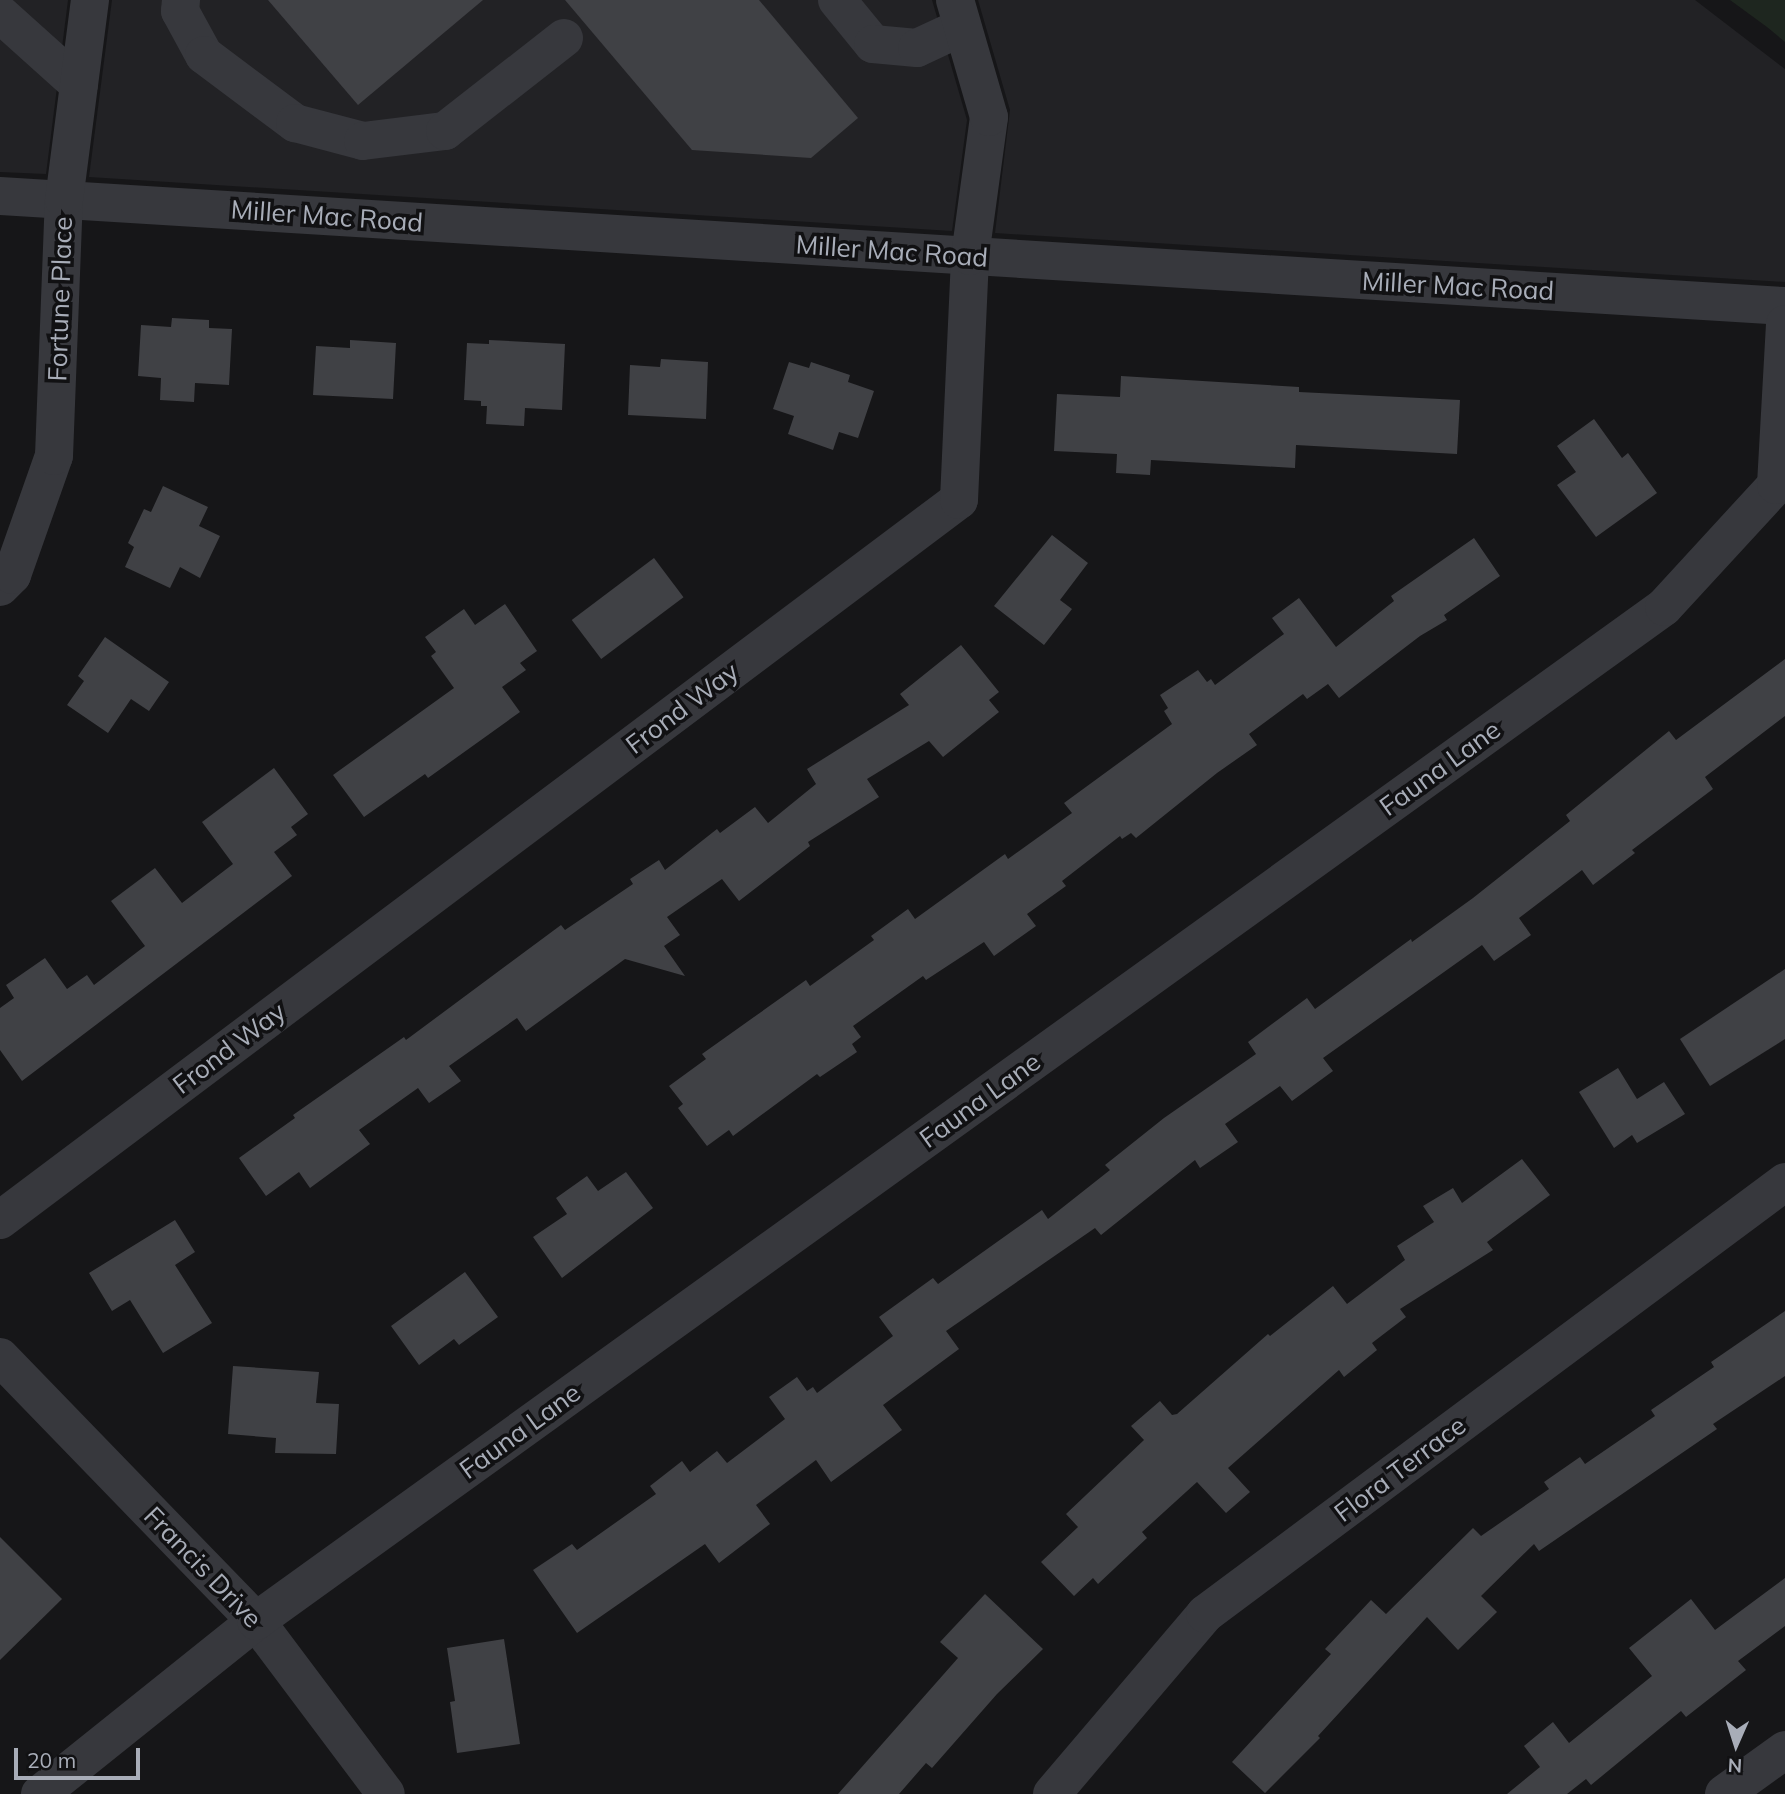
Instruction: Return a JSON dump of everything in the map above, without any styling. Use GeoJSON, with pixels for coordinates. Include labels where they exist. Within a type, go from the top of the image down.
{"type":"FeatureCollection","features":[{"type":"Feature","properties":{"kind":"street","name":"Fortune Place"},"geometry":{"type":"LineString","coordinates":[[0,587],[12,575],[54,456],[64,200],[90,0]]}},
{"type":"Feature","properties":{"kind":"street"},"geometry":{"type":"LineString","coordinates":[[155,0],[181,0],[180,11],[204,55],[295,123],[363,141],[445,131],[564,37]]}},
{"type":"Feature","properties":{"kind":"street"},"geometry":{"type":"LineString","coordinates":[[837,0],[873,44],[918,48],[958,14]]}},
{"type":"Feature","properties":{"kind":"street"},"geometry":{"type":"LineString","coordinates":[[0,14],[79,85]]}},
{"type":"Feature","properties":{"kind":"street","name":"Frond Way"},"geometry":{"type":"LineString","coordinates":[[0,1220],[959,500],[970,256],[989,117],[958,14]]}},
{"type":"Feature","properties":{"kind":"street","name":"Miller Mac Road"},"geometry":{"type":"LineString","coordinates":[[0,196],[1785,306]]}},
{"type":"Feature","properties":{"kind":"street","name":"Fauna Lane"},"geometry":{"type":"LineString","coordinates":[[40,1794],[256,1621],[1664,607],[1776,485],[1785,324]]}},
{"type":"Feature","properties":{"kind":"street","name":"Flora Terrace"},"geometry":{"type":"LineString","coordinates":[[1052,1794],[1206,1614],[1785,1182]]}},
{"type":"Feature","properties":{"kind":"street","name":"Francis Drive"},"geometry":{"type":"LineString","coordinates":[[0,1357],[256,1621],[386,1794]]}},
{"type":"Feature","properties":{"kind":"street"},"geometry":{"type":"LineString","coordinates":[[1724,1794],[1785,1750]]}},
{"type":"Feature","properties":{"kind":"shaded area"},"geometry":{"type":"Polygon","coordinates":[[[0,0],[68,0],[46,174],[0,172],[0,0]]]}},
{"type":"Feature","properties":{"kind":"shaded area"},"geometry":{"type":"Polygon","coordinates":[[[112,0],[932,0],[967,120],[952,231],[89,177],[112,0]]]}},
{"type":"Feature","properties":{"kind":"shaded area"},"geometry":{"type":"Polygon","coordinates":[[[978,0],[1695,0],[1785,69],[1785,282],[995,233],[1010,110],[978,0]]]}},
{"type":"Feature","properties":{"kind":"shaded area"},"geometry":{"type":"Polygon","coordinates":[[[1730,0],[1785,0],[1785,42],[1767,27],[1730,0]]]}},
{"type":"Feature","properties":{"kind":"building"},"geometry":{"type":"Polygon","coordinates":[[[268,0],[483,0],[358,105],[268,0]]]}},
{"type":"Feature","properties":{"kind":"building"},"geometry":{"type":"Polygon","coordinates":[[[565,0],[759,0],[858,118],[811,158],[692,150],[565,0]]]}},
{"type":"Feature","properties":{"kind":"building"},"geometry":{"type":"Polygon","coordinates":[[[172,318],[209,320],[209,328],[232,329],[229,385],[195,383],[194,402],[160,400],[161,378],[138,376],[141,325],[171,327],[172,318]]]}},
{"type":"Feature","properties":{"kind":"building"},"geometry":{"type":"Polygon","coordinates":[[[350,340],[396,343],[393,399],[313,395],[316,346],[350,348],[350,340]]]}},
{"type":"Feature","properties":{"kind":"building"},"geometry":{"type":"Polygon","coordinates":[[[489,340],[565,344],[562,410],[525,408],[524,426],[486,424],[487,406],[481,406],[481,401],[464,400],[467,343],[489,344],[489,340]]]}},
{"type":"Feature","properties":{"kind":"building"},"geometry":{"type":"Polygon","coordinates":[[[661,359],[708,362],[706,419],[628,415],[630,365],[660,367],[661,359]]]}},
{"type":"Feature","properties":{"kind":"building"},"geometry":{"type":"Polygon","coordinates":[[[789,362],[809,368],[811,362],[850,375],[848,382],[874,391],[858,438],[839,432],[833,450],[788,434],[794,416],[773,409],[789,362]]]}},
{"type":"Feature","properties":{"kind":"building"},"geometry":{"type":"Polygon","coordinates":[[[1121,376],[1299,387],[1299,392],[1460,400],[1457,454],[1296,445],[1295,468],[1151,460],[1150,475],[1116,473],[1117,454],[1054,451],[1057,394],[1120,397],[1121,376]]]}},
{"type":"Feature","properties":{"kind":"building"},"geometry":{"type":"Polygon","coordinates":[[[1594,419],[1622,458],[1628,453],[1657,493],[1596,537],[1557,485],[1576,472],[1557,446],[1594,419]]]}},
{"type":"Feature","properties":{"kind":"building"},"geometry":{"type":"Polygon","coordinates":[[[163,486],[208,507],[199,526],[220,536],[200,578],[180,567],[170,588],[125,567],[134,547],[128,543],[144,509],[151,512],[163,486]]]}},
{"type":"Feature","properties":{"kind":"building"},"geometry":{"type":"Polygon","coordinates":[[[1052,535],[1088,563],[1060,600],[1072,609],[1044,645],[994,606],[1052,535]]]}},
{"type":"Feature","properties":{"kind":"building"},"geometry":{"type":"Polygon","coordinates":[[[1474,538],[1500,576],[1444,615],[1447,620],[1420,636],[1339,698],[1328,684],[1307,699],[1303,694],[1249,734],[1257,745],[1217,773],[1136,838],[1131,833],[1122,839],[1120,836],[1062,881],[1066,886],[1027,914],[1036,926],[994,956],[984,942],[926,980],[923,976],[853,1026],[861,1037],[852,1044],[857,1052],[820,1077],[817,1074],[733,1136],[729,1130],[707,1146],[678,1108],[683,1104],[669,1086],[706,1059],[702,1054],[806,980],[810,986],[874,940],[871,936],[908,909],[915,919],[1005,854],[1008,859],[1072,813],[1064,803],[1172,724],[1164,711],[1168,708],[1160,695],[1198,670],[1207,682],[1211,679],[1215,685],[1284,634],[1272,618],[1299,598],[1336,647],[1394,601],[1391,596],[1474,538]]]}},
{"type":"Feature","properties":{"kind":"building"},"geometry":{"type":"Polygon","coordinates":[[[654,558],[683,597],[601,659],[572,620],[654,558]]]}},
{"type":"Feature","properties":{"kind":"building"},"geometry":{"type":"Polygon","coordinates":[[[505,604],[537,651],[520,663],[526,670],[502,687],[520,712],[428,778],[425,774],[364,817],[333,775],[454,688],[431,656],[436,652],[425,637],[464,609],[475,625],[505,604]]]}},
{"type":"Feature","properties":{"kind":"building"},"geometry":{"type":"Polygon","coordinates":[[[105,637],[169,682],[149,711],[131,699],[108,733],[67,705],[84,681],[78,676],[105,637]]]}},
{"type":"Feature","properties":{"kind":"building"},"geometry":{"type":"Polygon","coordinates":[[[961,645],[999,692],[989,700],[999,712],[943,757],[929,741],[867,779],[879,797],[808,842],[810,846],[739,901],[722,879],[667,917],[680,935],[664,946],[685,976],[625,959],[526,1031],[517,1018],[449,1066],[461,1081],[429,1103],[418,1088],[359,1130],[370,1144],[310,1188],[299,1172],[266,1196],[239,1158],[295,1118],[293,1115],[404,1037],[406,1040],[561,925],[565,930],[633,884],[630,879],[659,860],[665,870],[717,829],[720,833],[755,807],[768,823],[816,784],[807,769],[909,705],[900,694],[961,645]]]}},
{"type":"Feature","properties":{"kind":"building"},"geometry":{"type":"Polygon","coordinates":[[[1785,659],[1785,716],[1705,777],[1713,789],[1632,850],[1635,853],[1593,885],[1582,870],[1519,918],[1531,935],[1494,961],[1482,945],[1323,1058],[1333,1071],[1292,1101],[1280,1086],[1225,1124],[1238,1142],[1200,1168],[1195,1160],[1101,1235],[1095,1228],[946,1331],[959,1349],[883,1405],[902,1430],[831,1482],[816,1460],[756,1505],[770,1524],[719,1563],[705,1544],[577,1633],[533,1570],[572,1544],[577,1550],[656,1494],[650,1486],[682,1461],[690,1472],[717,1451],[727,1463],[785,1419],[769,1397],[797,1377],[807,1391],[813,1387],[817,1393],[893,1336],[879,1317],[933,1278],[938,1284],[1042,1210],[1048,1219],[1110,1170],[1105,1165],[1164,1118],[1256,1054],[1248,1042],[1307,998],[1315,1009],[1411,939],[1412,942],[1473,898],[1570,821],[1566,815],[1669,731],[1676,740],[1785,659]]]}},
{"type":"Feature","properties":{"kind":"building"},"geometry":{"type":"Polygon","coordinates":[[[274,768],[308,814],[291,827],[297,835],[274,852],[292,876],[22,1081],[0,1050],[0,1008],[14,998],[6,985],[45,958],[67,989],[87,975],[94,985],[145,946],[111,901],[155,868],[182,903],[233,864],[202,822],[274,768]]]}},
{"type":"Feature","properties":{"kind":"building"},"geometry":{"type":"Polygon","coordinates":[[[1785,969],[1785,1039],[1710,1086],[1680,1039],[1785,969]]]}},
{"type":"Feature","properties":{"kind":"building"},"geometry":{"type":"Polygon","coordinates":[[[1618,1068],[1637,1099],[1664,1082],[1685,1114],[1637,1143],[1632,1135],[1614,1148],[1579,1092],[1618,1068]]]}},
{"type":"Feature","properties":{"kind":"building"},"geometry":{"type":"Polygon","coordinates":[[[1522,1159],[1550,1195],[1487,1242],[1493,1250],[1400,1309],[1406,1317],[1372,1343],[1377,1350],[1344,1377],[1339,1370],[1228,1468],[1250,1492],[1226,1513],[1197,1482],[1142,1532],[1147,1538],[1098,1584],[1093,1578],[1074,1596],[1041,1562],[1078,1527],[1066,1514],[1144,1440],[1131,1426],[1160,1401],[1172,1415],[1177,1414],[1268,1334],[1270,1336],[1333,1286],[1347,1304],[1405,1260],[1397,1246],[1434,1222],[1423,1206],[1453,1188],[1462,1203],[1522,1159]]]}},
{"type":"Feature","properties":{"kind":"building"},"geometry":{"type":"Polygon","coordinates":[[[626,1172],[653,1208],[562,1278],[533,1237],[567,1214],[556,1198],[587,1176],[598,1191],[626,1172]]]}},
{"type":"Feature","properties":{"kind":"building"},"geometry":{"type":"Polygon","coordinates":[[[175,1220],[195,1252],[175,1265],[212,1323],[163,1353],[130,1300],[112,1311],[89,1273],[175,1220]]]}},
{"type":"Feature","properties":{"kind":"building"},"geometry":{"type":"Polygon","coordinates":[[[465,1272],[498,1317],[459,1345],[454,1339],[419,1365],[391,1326],[465,1272]]]}},
{"type":"Feature","properties":{"kind":"building"},"geometry":{"type":"Polygon","coordinates":[[[1785,1311],[1785,1376],[1713,1424],[1717,1429],[1539,1551],[1534,1544],[1481,1596],[1497,1612],[1458,1650],[1427,1617],[1318,1736],[1320,1738],[1265,1793],[1232,1762],[1331,1654],[1325,1649],[1371,1600],[1386,1614],[1473,1528],[1481,1536],[1549,1489],[1544,1482],[1580,1457],[1585,1464],[1655,1416],[1651,1410],[1714,1367],[1711,1362],[1785,1311]]]}},
{"type":"Feature","properties":{"kind":"building"},"geometry":{"type":"Polygon","coordinates":[[[233,1366],[319,1372],[316,1403],[339,1404],[336,1454],[275,1453],[276,1438],[228,1434],[233,1366]]]}},
{"type":"Feature","properties":{"kind":"building"},"geometry":{"type":"Polygon","coordinates":[[[0,1537],[62,1599],[0,1660],[0,1537]]]}},
{"type":"Feature","properties":{"kind":"building"},"geometry":{"type":"Polygon","coordinates":[[[1785,1578],[1785,1626],[1738,1661],[1746,1670],[1686,1717],[1681,1711],[1591,1785],[1586,1779],[1567,1794],[1507,1794],[1540,1767],[1524,1746],[1553,1722],[1569,1743],[1652,1676],[1629,1648],[1691,1599],[1715,1630],[1785,1578]]]}},
{"type":"Feature","properties":{"kind":"building"},"geometry":{"type":"Polygon","coordinates":[[[985,1594],[1043,1649],[997,1694],[932,1768],[926,1763],[899,1794],[838,1794],[958,1658],[940,1642],[985,1594]]]}},
{"type":"Feature","properties":{"kind":"building"},"geometry":{"type":"Polygon","coordinates":[[[504,1639],[520,1744],[457,1753],[450,1702],[455,1701],[447,1648],[504,1639]]]}}]}
